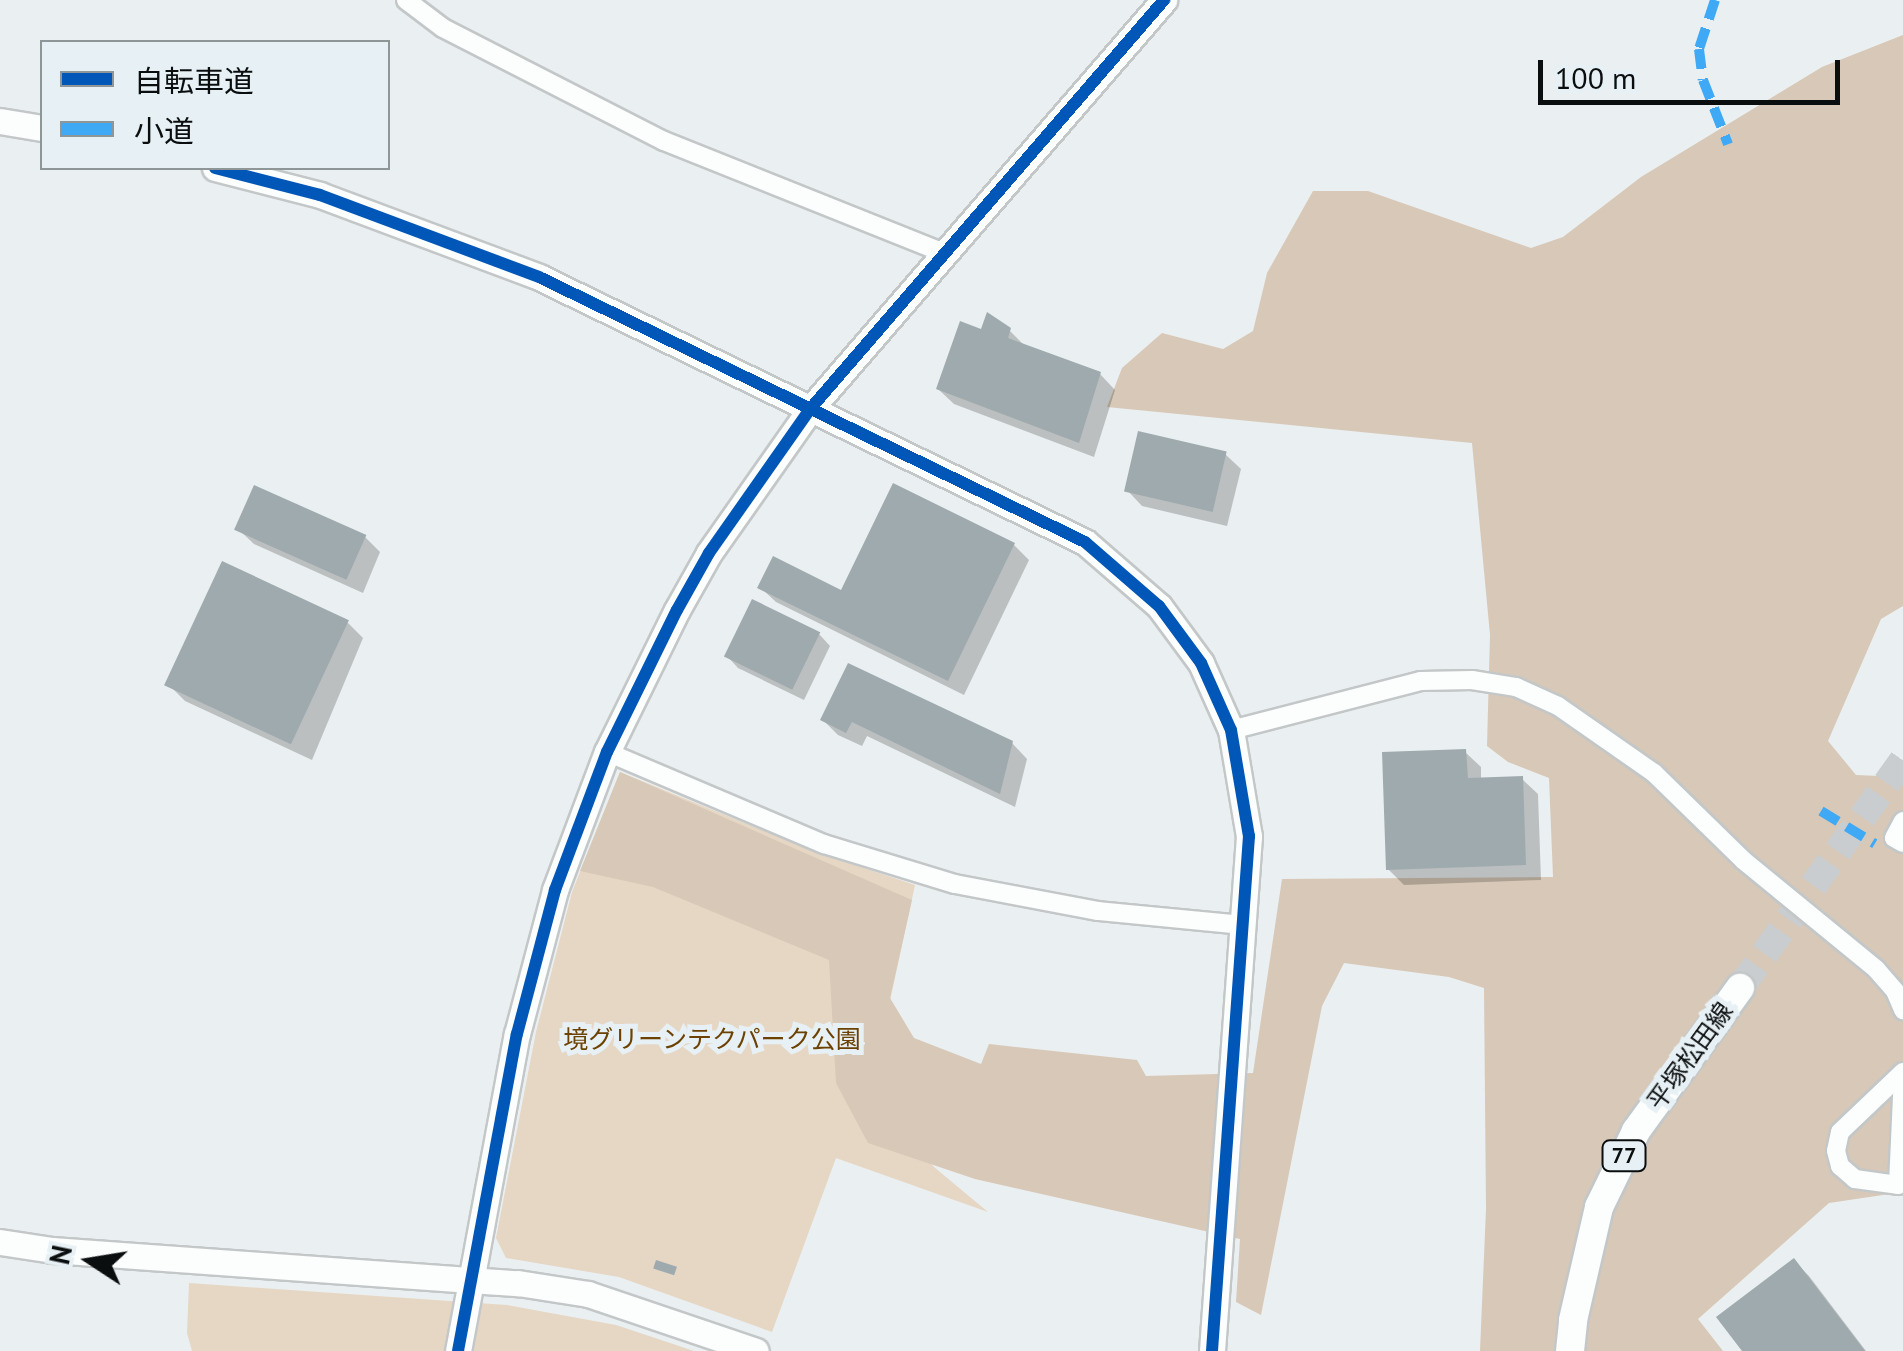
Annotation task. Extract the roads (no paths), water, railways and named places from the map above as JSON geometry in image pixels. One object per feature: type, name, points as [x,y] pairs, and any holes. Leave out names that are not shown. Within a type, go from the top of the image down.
[{"type":"main road","name":"平塚松田線","points":[[1570,1351],[1573,1320],[1599,1207],[1636,1131],[1740,988]]},
{"type":"street","points":[[406,0],[442,28],[664,141],[942,252]]},
{"type":"street","points":[[458,1351],[517,1034],[555,890],[606,752],[709,553],[811,408],[942,252],[1164,0]]},
{"type":"street","points":[[0,121],[40,128]]},
{"type":"street","points":[[223,170],[320,195],[539,277],[1084,542],[1159,606],[1201,663],[1231,730],[1249,836],[1212,1351]]},
{"type":"street","points":[[1231,730],[1422,681],[1472,680],[1516,687],[1558,706],[1654,774],[1743,860],[1876,970],[1896,991],[1903,1010]]},
{"type":"street","points":[[606,752],[824,844],[955,884],[1098,911],[1244,925]]},
{"type":"street","points":[[1903,821],[1894,838],[1903,843]]},
{"type":"street","points":[[1903,1073],[1898,1185],[1855,1179],[1840,1166],[1836,1151],[1840,1132],[1903,1073]]},
{"type":"street","points":[[0,1242],[52,1250],[518,1283],[588,1294],[756,1351]]},
{"type":"tunnel","points":[[1740,988],[1903,760]]},
{"type":"park label","name":"境グリーンテクパーク公園","points":[[712,1039]]}]
